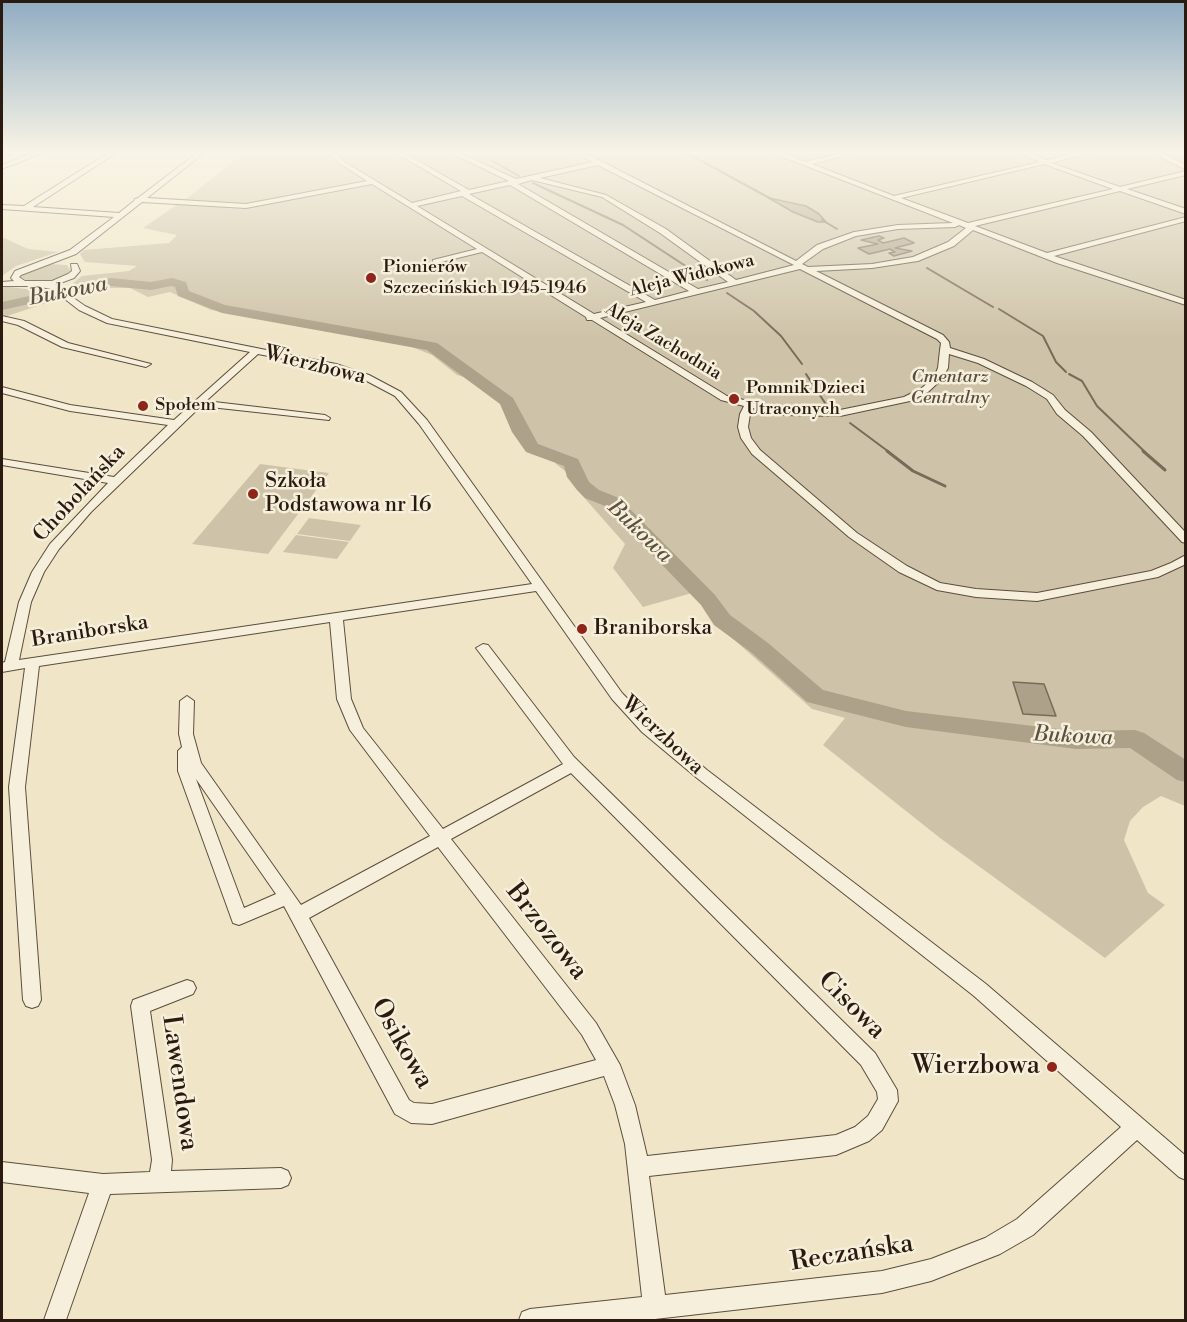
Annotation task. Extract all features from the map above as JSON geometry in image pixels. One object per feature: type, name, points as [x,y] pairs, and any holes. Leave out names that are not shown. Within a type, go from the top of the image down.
[{"type":"street","points":[[113,215],[118,215]]},
{"type":"street","points":[[63,292],[61,283],[76,272],[69,258],[73,252],[118,215]]},
{"type":"street","name":"Aleja Zachodnia","points":[[426,215],[709,391],[749,406],[821,414],[862,411],[889,405],[920,393],[934,382],[943,368],[945,345]]},
{"type":"street","points":[[502,215],[652,302]]},
{"type":"street","points":[[568,215],[697,292]]},
{"type":"street","points":[[636,215],[663,231],[734,282]]},
{"type":"street","points":[[699,215],[801,266],[945,345],[981,360],[1050,397],[1061,412],[1087,434],[1185,540]]},
{"type":"street","points":[[937,215],[1046,256],[1185,303]]},
{"type":"street","name":"Aleja Widokowa","points":[[801,266],[825,245],[854,234],[898,227],[967,226],[1014,215]]},
{"type":"street","points":[[1046,256],[1185,219]]},
{"type":"street","name":"Aleja Widokowa","points":[[590,318],[801,266],[858,267],[915,259],[943,249],[961,238],[967,226]]},
{"type":"street","points":[[436,262],[483,250]]},
{"type":"street","points":[[2,283],[38,264],[73,252]]},
{"type":"street","points":[[38,264],[60,262],[74,267]]},
{"type":"street","points":[[17,274],[15,279],[22,283]]},
{"type":"street","points":[[2,283],[38,285],[67,278]]},
{"type":"street","name":"Wierzbowa","points":[[38,285],[52,286],[82,308],[110,321],[344,369],[376,381],[398,394],[423,422],[617,696],[657,738],[980,990],[1185,1170]]},
{"type":"street","points":[[2,319],[21,323],[65,345],[146,364]]},
{"type":"street","name":"Chobolańska","points":[[6,666],[25,602],[43,563],[63,535],[176,423],[256,351]]},
{"type":"street","points":[[2,390],[70,408],[176,423]]},
{"type":"street","points":[[197,403],[325,418]]},
{"type":"street","points":[[749,406],[743,427],[746,438],[756,452],[854,535],[903,569],[937,586],[976,593],[1037,597],[1154,574],[1175,566],[1185,558]]},
{"type":"street","points":[[2,462],[116,481]]},
{"type":"street","name":"Braniborska","points":[[6,666],[540,587]]},
{"type":"street","name":"Brzozowa","points":[[336,616],[342,690],[352,721],[363,740],[589,1029],[610,1065],[631,1124],[639,1167],[655,1308]]},
{"type":"street","name":"Cisowa","points":[[483,648],[573,765],[868,1059],[883,1079],[887,1090],[888,1101],[875,1123],[842,1144],[825,1148],[639,1167]]},
{"type":"street","points":[[32,1000],[17,787],[33,662]]},
{"type":"street","name":"Osikowa","points":[[187,701],[186,771],[239,918],[287,897]]},
{"type":"street","name":"Osikowa","points":[[186,734],[194,764],[299,915],[397,1100],[411,1113],[432,1114],[610,1065]]},
{"type":"street","points":[[299,915],[573,765]]},
{"type":"street","points":[[200,812],[221,804]]},
{"type":"street","name":"Lawendowa","points":[[159,1182],[162,1160],[140,1006],[187,988]]},
{"type":"street","name":"Reczańska","points":[[530,1320],[882,1282],[953,1263],[992,1246],[1025,1227],[1136,1127]]},
{"type":"street","name":"Lawendowa","points":[[2,1172],[103,1184],[280,1178]]},
{"type":"street","points":[[55,1320],[103,1184]]},
{"type":"green space","name":"Cmentarz Centralny","points":[[162,215],[1185,215],[1185,806],[1161,796],[1143,807],[1130,821],[1124,840],[1148,893],[1165,905],[1105,958],[940,838],[823,745],[845,718],[812,709],[713,621],[704,604],[692,593],[643,607],[613,568],[625,544],[580,493],[569,474],[556,464],[552,455],[534,447],[521,432],[507,401],[484,383],[457,375],[432,355],[402,343],[211,310],[170,292],[148,297],[130,288],[99,288],[78,294],[72,288],[73,283],[82,276],[129,271],[137,266],[85,262],[80,254],[84,250],[169,243],[177,235],[143,228]]},
{"type":"green space","points":[[2,237],[28,249],[58,252],[16,266],[2,276]]},
{"type":"green space","points":[[47,264],[67,265],[71,271],[58,279],[46,282],[28,281],[21,277],[22,273]]},
{"type":"green space","points":[[2,286],[49,292],[56,300],[7,316],[2,315]]},
{"type":"green space","points":[[260,464],[329,473],[268,554],[192,544]]},
{"type":"green space","points":[[309,518],[361,525],[350,541],[297,534]]},
{"type":"green space","points":[[296,535],[349,542],[337,559],[283,552]]},
{"type":"shaded area","points":[[800,215],[820,215],[826,222],[818,222]]},
{"type":"shaded area","points":[[879,236],[884,238],[878,240],[883,243],[904,238],[914,243],[895,248],[912,251],[894,256],[889,253],[895,252],[890,249],[869,254],[858,248],[878,244],[861,240]]},
{"type":"shaded area","points":[[1013,682],[1044,684],[1056,716],[1023,714]]},
{"type":"waterway","points":[[601,215],[623,225],[707,280]]},
{"type":"waterway","points":[[822,220],[837,229]]},
{"type":"waterway","points":[[927,268],[993,307]]},
{"type":"waterway","name":"Bukowa","points":[[2,306],[111,282],[151,286],[172,282],[181,285],[183,293],[222,309],[335,327],[432,346],[507,401],[521,432],[532,448],[572,463],[576,477],[583,486],[592,494],[612,502],[708,600],[722,620],[760,648],[815,696],[906,719],[1076,740],[1135,739],[1186,773]]},
{"type":"waterway","points":[[727,293],[754,311],[781,336],[802,364]]},
{"type":"waterway","points":[[999,309],[1043,336],[1056,362],[1066,372]]},
{"type":"waterway","points":[[806,374],[827,406]]},
{"type":"waterway","points":[[1069,374],[1082,381],[1097,406],[1145,452]]},
{"type":"waterway","points":[[850,423],[889,452]]},
{"type":"waterway","points":[[887,451],[913,471],[945,486]]},
{"type":"waterway","points":[[1143,451],[1165,470]]},
{"type":"place","name":"Pionierów Szczecińskich 1945-1946","points":[[371,278]]},
{"type":"place","name":"Pomnik Dzieci Utraconych","points":[[734,399]]},
{"type":"place","name":"Społem","points":[[143,406]]},
{"type":"place","name":"Szkoła Podstawowa nr 16","points":[[253,494]]},
{"type":"place","name":"Braniborska","points":[[582,629]]},
{"type":"place","name":"Wierzbowa","points":[[1052,1067]]}]
